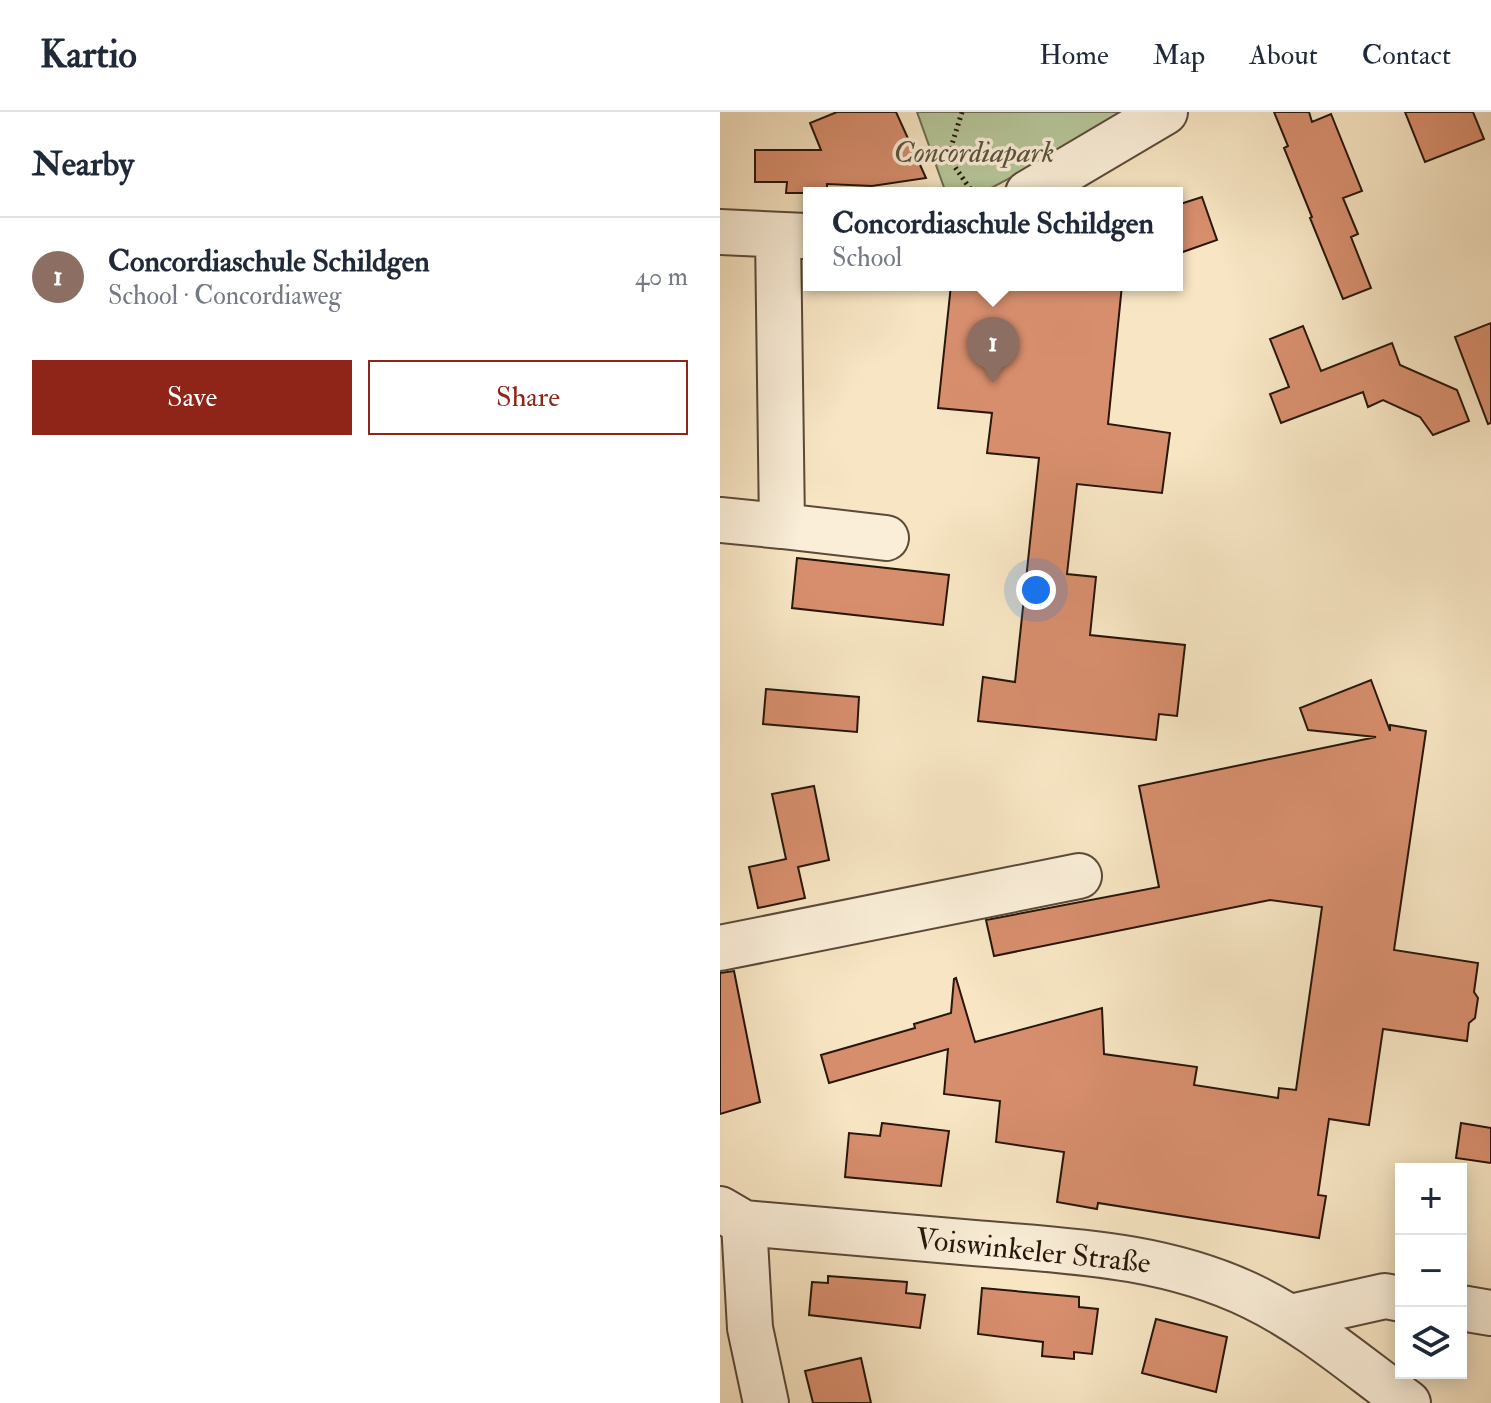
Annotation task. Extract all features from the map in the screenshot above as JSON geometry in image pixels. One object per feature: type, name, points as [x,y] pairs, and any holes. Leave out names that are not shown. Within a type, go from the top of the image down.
[{"type":"street","points":[[1038,187],[1165,112]]},
{"type":"street","points":[[720,232],[794,235],[782,526]]},
{"type":"street","points":[[720,520],[886,538]]},
{"type":"street","points":[[720,948],[1079,876]]},
{"type":"street","points":[[732,1216],[766,1403]]},
{"type":"street","name":"Voiswinkeler Straße","points":[[732,1216],[1135,1258],[1172,1267],[1250,1296],[1291,1317],[1408,1403]]},
{"type":"street","points":[[1291,1317],[1385,1296],[1395,1298]]},
{"type":"street","points":[[1467,1309],[1491,1313]]},
{"type":"path","points":[[962,112],[948,157],[969,187]]},
{"type":"green space","name":"Concordiapark","points":[[917,112],[1133,112],[993,187],[944,187]]},
{"type":"building","points":[[837,112],[896,112],[926,178],[872,186],[827,184],[827,187],[803,187],[803,193],[786,193],[787,182],[755,182],[755,150],[821,150],[810,123]]},
{"type":"building","points":[[1274,112],[1309,112],[1312,122],[1331,114],[1362,191],[1343,198],[1358,234],[1351,237],[1371,288],[1343,299],[1284,148],[1288,146]]},
{"type":"building","points":[[1405,112],[1473,112],[1484,139],[1425,162]]},
{"type":"building","points":[[1202,197],[1217,240],[1183,252],[1183,203]]},
{"type":"building","points":[[950,291],[1121,291],[1108,424],[1170,433],[1162,493],[1077,484],[1067,574],[1096,577],[1090,635],[1185,645],[1177,716],[1159,714],[1156,740],[978,721],[983,677],[1015,682],[1039,458],[987,453],[992,413],[938,408]]},
{"type":"building","points":[[1491,323],[1491,423],[1488,424],[1455,337]]},
{"type":"building","points":[[1303,326],[1321,371],[1392,343],[1400,365],[1457,390],[1469,421],[1433,435],[1420,417],[1383,400],[1368,407],[1363,392],[1281,423],[1270,394],[1289,387],[1270,339]]},
{"type":"building","points":[[797,558],[949,575],[943,625],[792,608]]},
{"type":"building","points":[[1371,680],[1390,731],[1390,725],[1426,731],[1394,950],[1478,963],[1474,992],[1478,998],[1475,1018],[1469,1023],[1467,1041],[1383,1029],[1369,1125],[1329,1119],[1318,1195],[1326,1196],[1319,1238],[1098,1203],[1097,1209],[1057,1202],[1064,1152],[996,1142],[1000,1101],[944,1094],[948,1049],[829,1083],[821,1055],[915,1028],[914,1024],[951,1013],[956,978],[975,1042],[1102,1008],[1104,1054],[1197,1067],[1194,1085],[1278,1098],[1279,1088],[1296,1090],[1322,907],[1270,900],[994,956],[986,920],[1159,887],[1139,786],[1376,737],[1308,730],[1300,708]]},
{"type":"building","points":[[766,689],[859,697],[857,732],[763,724]]},
{"type":"building","points":[[814,786],[829,860],[798,867],[805,898],[758,908],[749,867],[786,859],[772,794]]},
{"type":"building","points":[[734,971],[760,1102],[720,1114],[720,973]]},
{"type":"building","points":[[882,1123],[949,1131],[941,1186],[845,1177],[849,1133],[880,1136]]},
{"type":"building","points":[[1461,1123],[1491,1128],[1491,1163],[1456,1158]]},
{"type":"building","points":[[828,1276],[907,1282],[906,1293],[925,1295],[920,1328],[809,1315],[812,1282],[828,1283]]},
{"type":"building","points":[[982,1288],[1079,1297],[1079,1307],[1098,1309],[1092,1354],[1074,1352],[1074,1359],[1042,1356],[1043,1342],[978,1334]]},
{"type":"building","points":[[1156,1319],[1227,1337],[1216,1392],[1142,1373]]},
{"type":"building","points":[[861,1358],[871,1403],[813,1403],[805,1371]]},
{"type":"place","name":"Concordiaschule Schildgen","points":[[993,383]]}]
